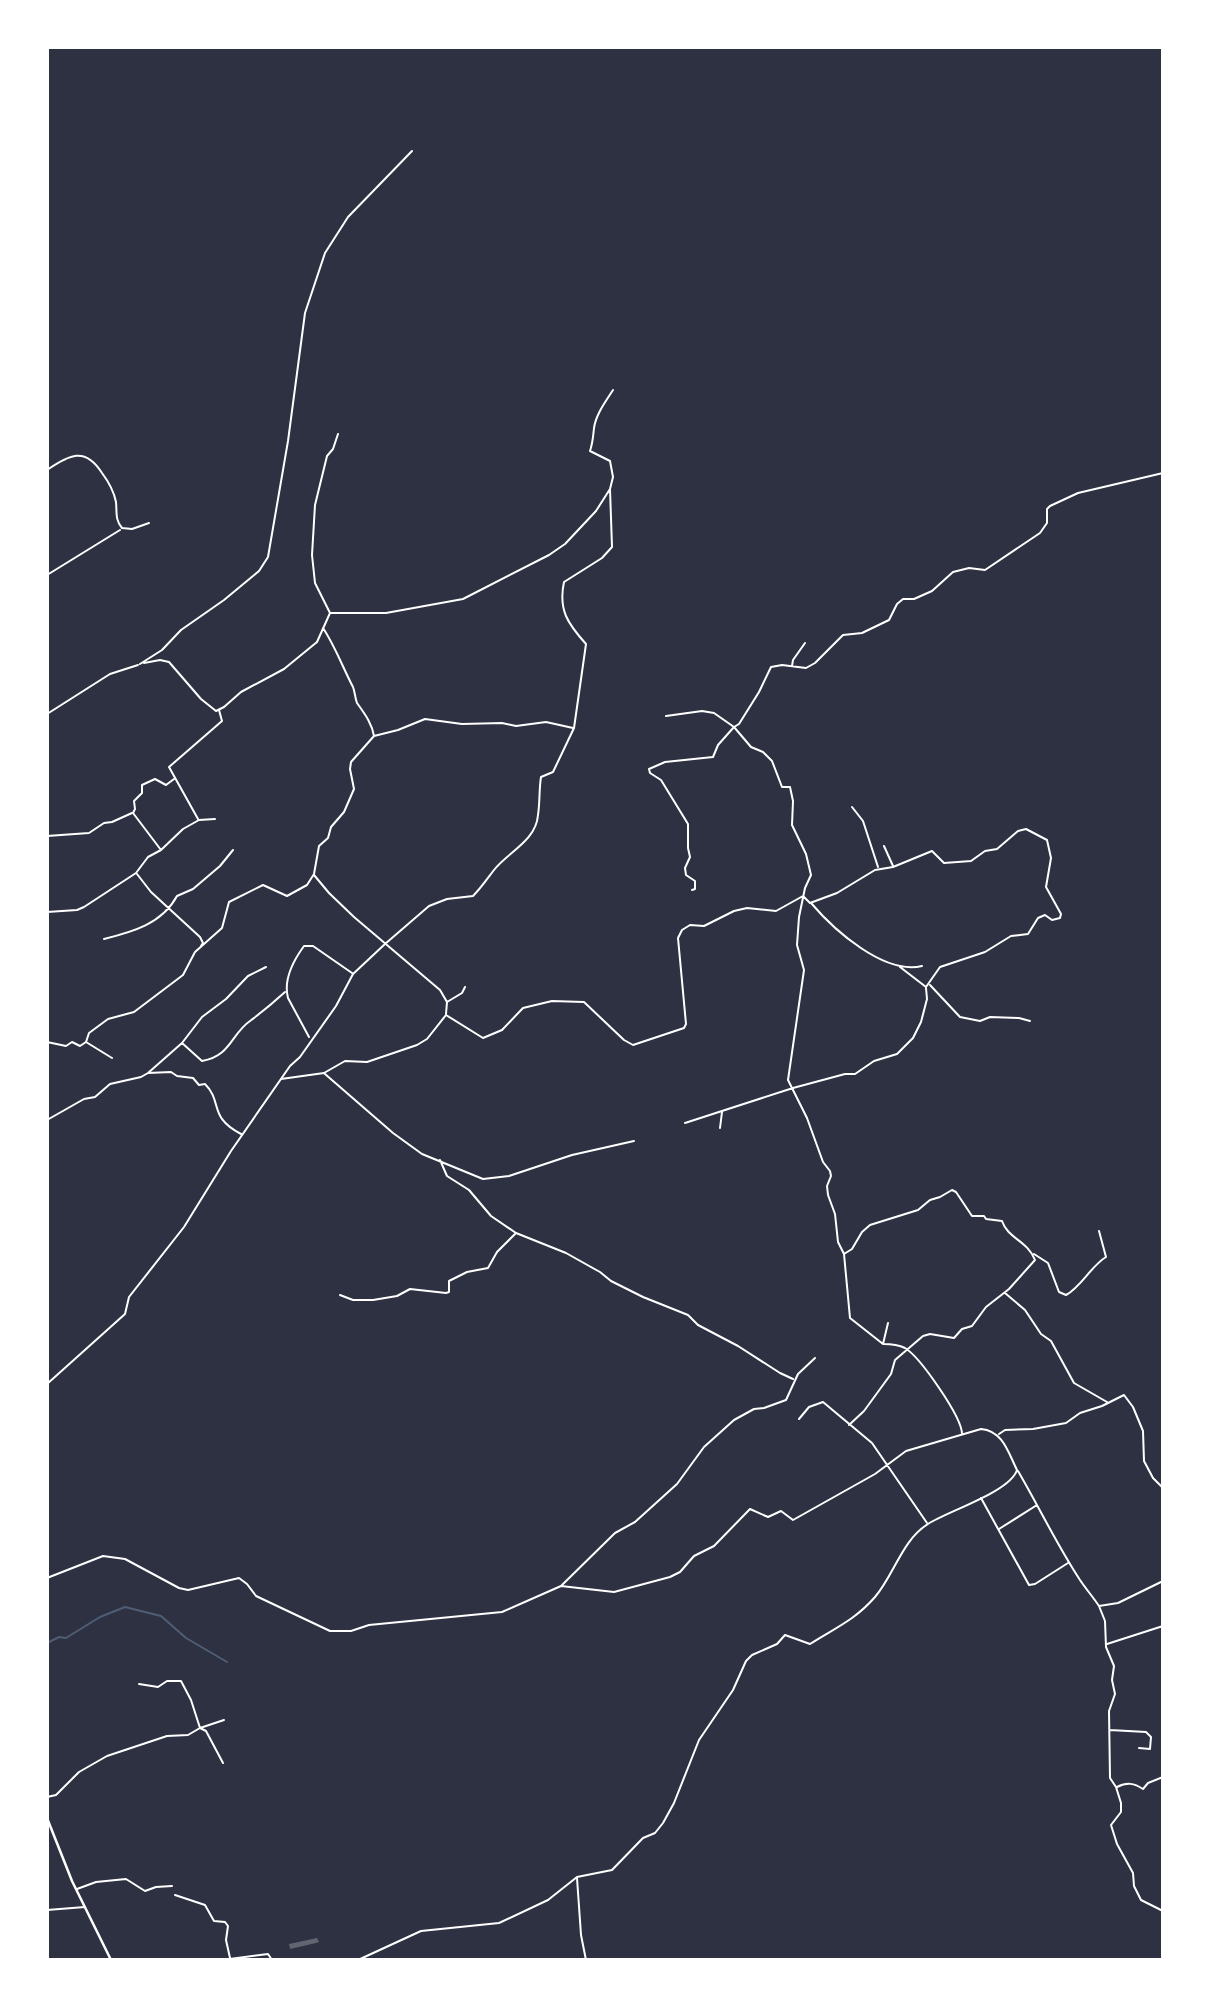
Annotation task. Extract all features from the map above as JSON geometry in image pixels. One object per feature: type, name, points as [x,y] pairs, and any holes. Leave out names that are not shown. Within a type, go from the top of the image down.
[{"type":"street","points":[[140,664],[162,650],[181,629],[224,600],[259,571],[268,557],[288,441],[305,313],[325,253],[348,216],[412,151]]},
{"type":"street","points":[[47,1384],[125,1314],[130,1297],[184,1227],[242,1135],[336,1006],[353,974],[429,906],[447,899],[473,896],[494,870],[531,834],[538,815],[541,777],[554,772],[574,728],[587,646],[570,627],[562,603],[564,582],[602,558],[612,547],[610,489],[613,477],[610,461],[590,451],[594,441],[594,427],[613,390]]},
{"type":"street","points":[[330,613],[315,583],[312,537],[315,505],[327,456],[336,443],[338,434]]},
{"type":"street","points":[[47,470],[58,461],[74,456],[89,457],[112,490],[118,524],[122,528],[132,529],[149,523]]},
{"type":"street","points":[[692,890],[695,890],[695,881],[686,875],[685,868],[690,857],[688,824],[661,779],[650,773],[649,769],[666,761],[713,757],[718,745],[740,724],[771,667],[782,664],[806,668],[815,663],[843,635],[862,633],[889,620],[897,604],[903,599],[914,600],[932,591],[953,572],[969,568],[985,570],[1040,533],[1047,523],[1047,509],[1050,506],[1078,493],[1163,473]]},
{"type":"street","points":[[330,613],[386,613],[463,599],[557,549],[596,511],[610,489]]},
{"type":"street","points":[[47,575],[94,544],[117,534],[122,528]]},
{"type":"street","points":[[47,715],[110,674],[160,660],[170,662],[201,699],[216,711],[241,692],[284,669],[317,642],[330,613]]},
{"type":"street","points":[[323,628],[352,685],[357,702],[372,726],[374,736]]},
{"type":"street","points":[[792,667],[793,660],[806,643]]},
{"type":"street","points":[[199,820],[169,766],[215,729],[222,720],[219,709]]},
{"type":"street","points":[[666,716],[702,711],[714,713],[743,734],[751,747],[763,752],[772,761],[782,787],[790,787],[794,820],[792,825],[806,854],[811,876],[803,896],[797,945],[804,970],[788,1080],[823,1162],[830,1171],[828,1195],[835,1214],[838,1242],[844,1254],[850,1318],[883,1344],[907,1350],[941,1390],[962,1425],[961,1435]]},
{"type":"street","points":[[47,1042],[66,1046],[72,1042],[80,1046],[86,1042],[89,1032],[108,1019],[142,1007],[183,975],[200,947],[222,928],[229,902],[264,885],[287,896],[306,885],[314,874],[318,846],[328,838],[331,827],[344,812],[354,789],[351,762],[374,736],[425,719],[462,724],[502,723],[516,726],[546,722],[574,728]]},
{"type":"street","points":[[47,836],[89,833],[104,823],[133,813],[135,799],[142,793],[142,785],[155,779],[166,785],[175,779]]},
{"type":"street","points":[[852,807],[863,821],[878,868]]},
{"type":"street","points":[[133,813],[161,850]]},
{"type":"street","points":[[47,912],[84,907],[136,873],[148,857],[161,850],[183,829],[199,820],[215,819]]},
{"type":"street","points":[[685,1123],[793,1088],[845,1074],[855,1074],[874,1061],[897,1054],[913,1038],[921,1022],[927,999],[924,991],[940,967],[985,953],[1011,936],[1028,934],[1038,918],[1045,915],[1052,920],[1060,918],[1061,914],[1046,887],[1051,858],[1048,839],[1026,829],[1017,831],[998,849],[985,851],[971,861],[944,863],[932,851],[894,867],[884,870],[878,868],[837,893],[810,903]]},
{"type":"street","points":[[884,846],[894,867]]},
{"type":"street","points":[[104,939],[131,933],[151,922],[177,896],[193,889],[220,866],[233,850]]},
{"type":"street","points":[[136,873],[151,892],[200,937],[203,943],[200,947]]},
{"type":"street","points":[[281,1079],[324,1073],[345,1061],[367,1062],[417,1045],[427,1038],[446,1015],[447,1002],[440,990],[329,893],[314,874]]},
{"type":"street","points":[[803,896],[835,931],[867,953],[901,967],[910,969],[922,966]]},
{"type":"street","points":[[446,1015],[483,1038],[502,1030],[523,1008],[552,1001],[584,1002],[624,1041],[633,1045],[663,1036],[684,1028],[686,1024],[678,938],[682,930],[690,925],[704,926],[734,911],[747,908],[776,911],[803,896]]},
{"type":"street","points":[[310,1039],[290,1005],[286,991],[291,964],[304,946],[313,946],[353,974]]},
{"type":"street","points":[[47,1120],[95,1097],[110,1084],[142,1077],[148,1073],[182,1042],[202,1017],[226,999],[248,976],[266,967]]},
{"type":"street","points":[[901,967],[926,987]]},
{"type":"street","points":[[929,984],[960,1017],[980,1021],[990,1017],[1030,1021]]},
{"type":"street","points":[[447,1002],[462,993],[464,987]]},
{"type":"street","points":[[182,1042],[202,1061],[210,1059],[227,1049],[244,1026],[258,1018],[286,991]]},
{"type":"street","points":[[86,1042],[113,1058]]},
{"type":"street","points":[[148,1073],[171,1072],[193,1079],[199,1085],[205,1084],[211,1090],[217,1113],[226,1125],[242,1135]]},
{"type":"street","points":[[324,1073],[393,1133],[422,1154],[483,1180],[509,1176],[572,1156],[634,1141]]},
{"type":"street","points":[[720,1128],[722,1111]]},
{"type":"street","points":[[440,1160],[447,1176],[469,1190],[491,1216],[516,1233],[566,1253],[611,1281],[688,1315],[698,1325],[794,1380]]},
{"type":"street","points":[[844,1254],[852,1249],[860,1240],[862,1232],[870,1225],[918,1210],[930,1200],[952,1190],[972,1216],[1002,1221],[1014,1238],[1027,1244],[1035,1260],[982,1310],[972,1326],[962,1329],[954,1338],[930,1334],[923,1336],[895,1360],[891,1374],[864,1411],[849,1425]]},
{"type":"street","points":[[1033,1254],[1048,1263],[1059,1292],[1066,1295],[1073,1292],[1098,1260],[1106,1256],[1099,1231]]},
{"type":"street","points":[[340,1295],[353,1300],[373,1300],[397,1296],[410,1289],[449,1292],[449,1281],[467,1272],[488,1269],[496,1252],[516,1233]]},
{"type":"street","points":[[1004,1292],[1025,1310],[1041,1334],[1051,1341],[1074,1383],[1107,1402]]},
{"type":"street","points":[[883,1344],[888,1323]]},
{"type":"street","points":[[47,1578],[103,1556],[125,1559],[179,1588],[188,1590],[239,1578],[256,1596],[330,1630],[351,1630],[369,1625],[502,1612],[561,1586],[615,1533],[635,1522],[677,1484],[704,1447],[734,1420],[754,1409],[786,1400],[794,1380],[815,1358]]},
{"type":"street","points":[[999,1435],[1005,1430],[1033,1429],[1066,1423],[1080,1413],[1124,1395],[1128,1398],[1143,1431],[1144,1461],[1153,1478],[1163,1488]]},
{"type":"street","points":[[799,1419],[809,1407],[823,1402],[872,1443],[928,1524]]},
{"type":"street","points":[[561,1586],[614,1592],[670,1577],[680,1572],[694,1556],[714,1546],[750,1509],[768,1517],[781,1511],[793,1520],[874,1474],[906,1451],[981,1429],[990,1430],[999,1435],[1069,1562],[1099,1606],[1105,1621],[1105,1644],[1114,1666],[1112,1680],[1115,1694],[1109,1711],[1110,1778],[1116,1787],[1121,1812],[1111,1825],[1117,1844],[1133,1873],[1134,1886],[1141,1899],[1163,1911]]},
{"type":"street","points":[[358,1960],[421,1931],[499,1923],[548,1900],[577,1877],[612,1870],[643,1838],[655,1833],[663,1823],[674,1803],[699,1740],[752,1655],[777,1644],[785,1635],[810,1644],[854,1619],[888,1579],[911,1538],[928,1524],[1005,1486],[1017,1470]]},
{"type":"street","points":[[980,1497],[1029,1585],[1035,1584],[1069,1562]]},
{"type":"street","points":[[998,1530],[1037,1504]]},
{"type":"street","points":[[1099,1606],[1118,1602],[1163,1581]]},
{"type":"street","points":[[1105,1644],[1163,1626]]},
{"type":"street","points":[[139,1684],[158,1687],[167,1681],[181,1681],[191,1700],[200,1728],[206,1731],[223,1763]]},
{"type":"street","points":[[47,1797],[56,1794],[79,1772],[107,1756],[167,1736],[188,1735],[224,1720]]},
{"type":"street","points":[[1109,1730],[1146,1732],[1151,1737],[1150,1749],[1139,1748]]},
{"type":"street","points":[[1116,1787],[1128,1783],[1137,1784],[1143,1789],[1148,1783],[1163,1777]]},
{"type":"street","points":[[47,1818],[76,1889],[111,1960]]},
{"type":"street","points":[[577,1877],[586,1960]]},
{"type":"street","points":[[76,1889],[96,1882],[126,1879],[145,1891],[172,1886]]},
{"type":"street","points":[[175,1895],[205,1905],[214,1921],[225,1922],[228,1926],[226,1940],[230,1958]]},
{"type":"street","points":[[47,1910],[85,1908]]},
{"type":"street","points":[[222,1960],[268,1954],[272,1960]]},
{"type":"building","points":[[317,1938],[319,1942],[290,1949],[289,1944]]},
{"type":"waterway","points":[[47,1643],[59,1637],[66,1638],[100,1617],[125,1607],[161,1616],[186,1638],[227,1662]]}]
